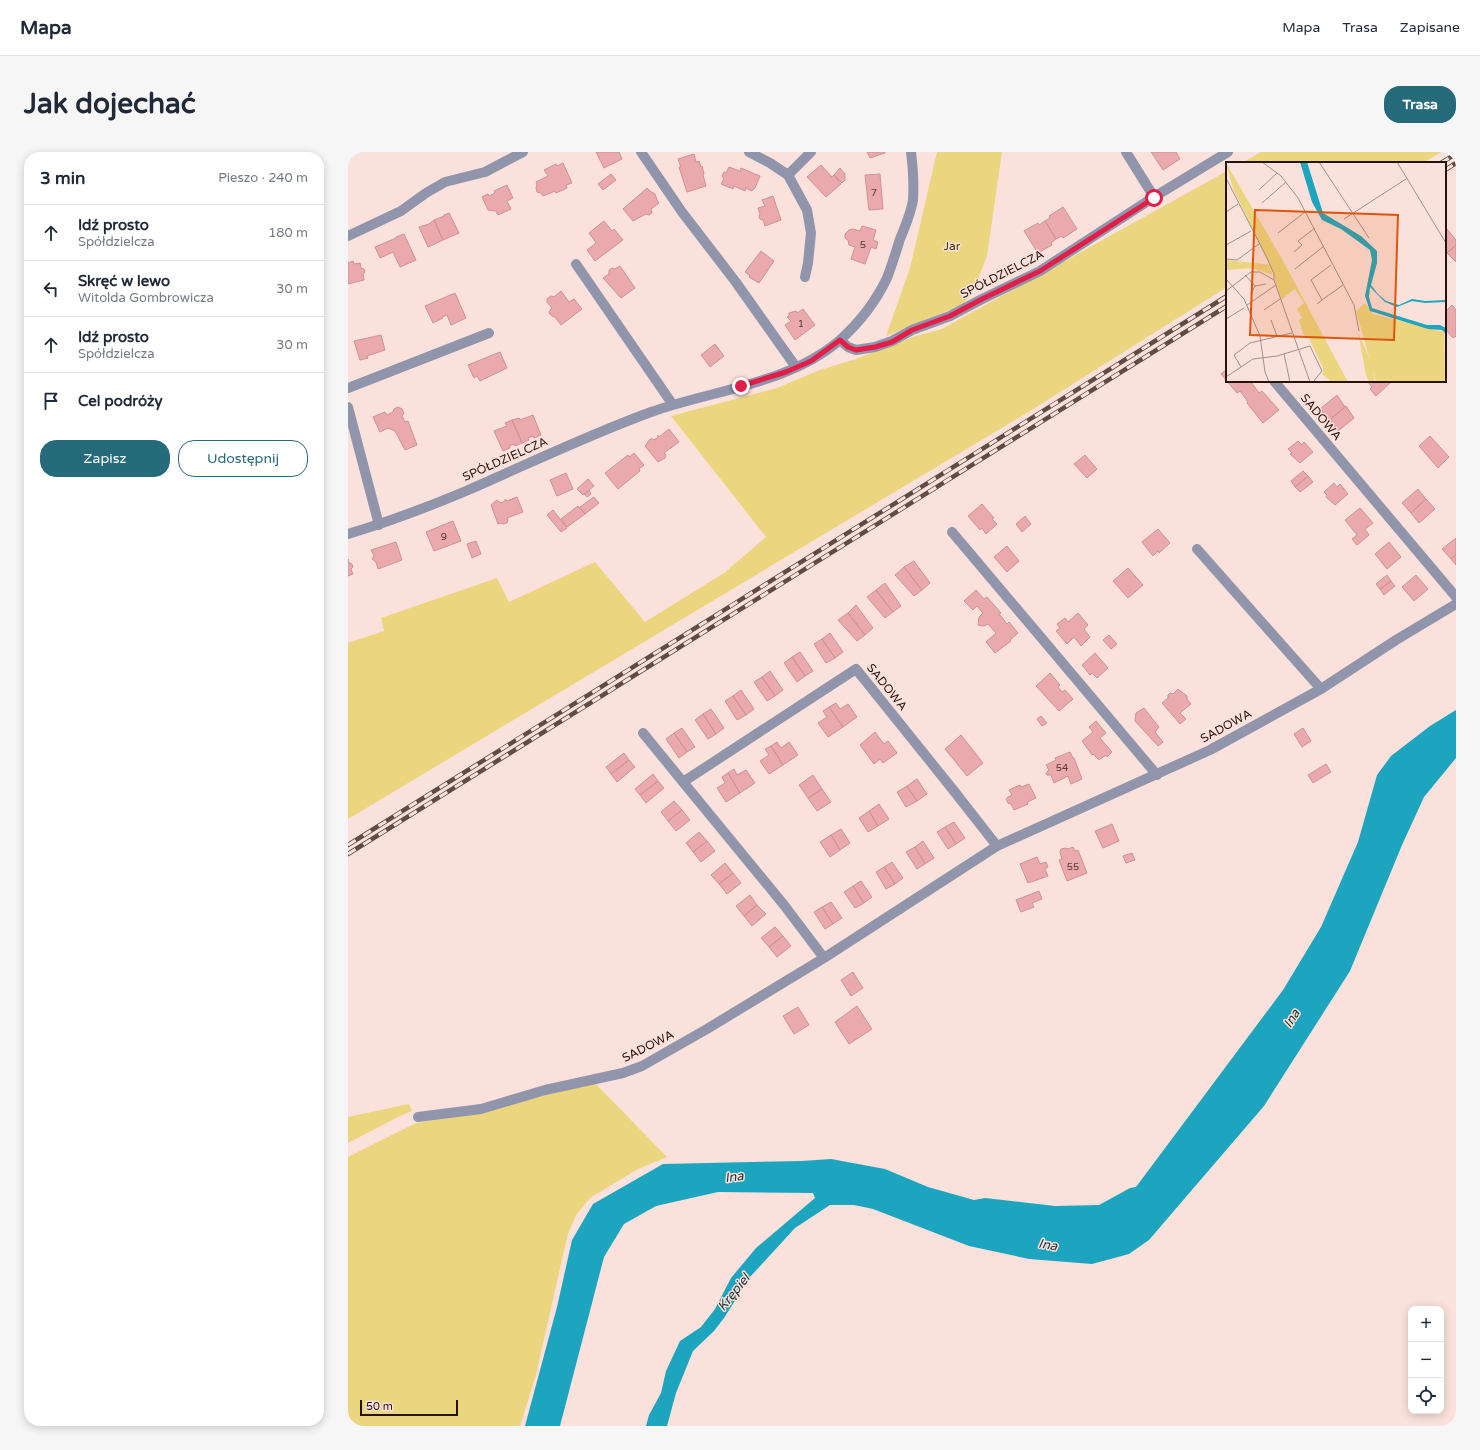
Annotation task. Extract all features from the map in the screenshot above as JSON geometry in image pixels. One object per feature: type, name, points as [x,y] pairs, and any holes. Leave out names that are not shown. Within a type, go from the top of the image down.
[{"type":"street","points":[[348,236],[401,211],[426,193],[445,182],[485,172],[523,152]]},
{"type":"street","points":[[641,152],[682,212],[735,281],[796,367]]},
{"type":"street","points":[[749,152],[788,175],[807,210],[811,233],[805,277]]},
{"type":"street","points":[[788,175],[811,152]]},
{"type":"street","name":"SPÓŁDZIELCZA","points":[[348,534],[379,525],[465,491],[558,449],[650,413],[786,372],[811,361],[840,340],[858,322],[876,298],[887,277],[909,215],[912,201],[914,174],[911,152]]},
{"type":"street","points":[[1126,152],[1154,198]]},
{"type":"street","name":"SPÓŁDZIELCZA","points":[[840,340],[848,347],[856,350],[875,347],[892,342],[912,330],[950,316],[1040,271],[1228,152]]},
{"type":"street","points":[[576,264],[673,405]]},
{"type":"street","points":[[348,388],[489,333]]},
{"type":"street","name":"SADOWA","points":[[1275,382],[1456,597]]},
{"type":"street","points":[[348,407],[379,525]]},
{"type":"street","points":[[952,532],[1157,775]]},
{"type":"street","points":[[1197,550],[1321,689]]},
{"type":"street","name":"SADOWA","points":[[418,1117],[481,1109],[545,1090],[623,1073],[642,1066],[707,1029],[824,958],[996,846],[1210,750],[1321,689],[1396,640],[1456,604]]},
{"type":"street","name":"SADOWA","points":[[683,782],[856,669],[996,846]]},
{"type":"street","points":[[643,733],[784,905],[824,958]]},
{"type":"green space","name":"Jar","points":[[937,152],[1002,152],[987,256],[973,292],[962,305],[886,336],[910,268]]},
{"type":"green space","points":[[1261,152],[1441,152],[1425,162],[1244,162]]},
{"type":"green space","points":[[1226,172],[1226,288],[1030,411],[348,819],[348,643],[384,631],[381,618],[497,578],[509,602],[595,562],[645,622],[724,573],[766,537],[671,416],[777,388],[820,370],[853,360],[916,336],[942,329]]},
{"type":"green space","points":[[592,1080],[667,1157],[638,1169],[590,1198],[576,1215],[568,1234],[536,1375],[520,1426],[348,1426],[348,1157],[416,1123],[480,1113]]},
{"type":"green space","points":[[409,1104],[412,1111],[348,1143],[348,1117]]},
{"type":"water","points":[[1456,710],[1456,758],[1424,797],[1402,845],[1350,971],[1264,1106],[1149,1240],[1129,1254],[1092,1264],[1029,1259],[969,1246],[873,1209],[854,1205],[830,1205],[795,1228],[750,1277],[714,1331],[693,1351],[676,1393],[667,1426],[646,1426],[649,1415],[661,1393],[666,1371],[680,1341],[701,1327],[715,1309],[731,1278],[756,1248],[815,1198],[813,1193],[718,1192],[656,1206],[624,1224],[604,1257],[560,1426],[525,1426],[557,1307],[572,1240],[593,1204],[663,1164],[831,1159],[885,1169],[928,1187],[974,1200],[985,1198],[1055,1206],[1099,1205],[1130,1188],[1136,1187],[1283,990],[1321,927],[1358,842],[1377,775],[1391,756],[1430,726]]},
{"type":"building","points":[[596,152],[619,152],[622,159],[604,168]]},
{"type":"building","points":[[867,152],[885,152],[885,153],[870,158]]},
{"type":"building","points":[[1151,152],[1176,152],[1180,159],[1163,170]]},
{"type":"building","points":[[694,154],[696,162],[699,161],[701,167],[702,166],[706,186],[687,192],[678,159]]},
{"type":"building","points":[[563,163],[572,183],[566,185],[567,188],[556,193],[555,191],[543,196],[541,193],[537,192],[536,182],[548,176],[544,170],[556,164],[557,166]]},
{"type":"building","points":[[821,165],[832,177],[834,175],[841,184],[826,197],[807,177]]},
{"type":"building","points":[[729,167],[740,171],[741,168],[760,176],[755,188],[752,191],[746,188],[745,191],[734,186],[733,189],[721,184],[724,179],[722,176],[724,172],[726,173]]},
{"type":"building","points":[[840,168],[845,174],[845,180],[842,183],[834,175]]},
{"type":"building","points":[[611,174],[616,180],[603,190],[598,184]]},
{"type":"building","points":[[880,174],[883,209],[869,210],[865,175]]},
{"type":"building","points":[[507,185],[513,198],[507,201],[511,209],[498,215],[496,211],[488,210],[482,197],[488,194],[489,196],[495,193],[494,191]]},
{"type":"building","points":[[647,188],[655,194],[659,203],[651,209],[652,213],[649,215],[646,214],[633,221],[623,209]]},
{"type":"building","points":[[773,196],[781,220],[765,226],[763,220],[759,217],[760,214],[758,208],[765,206],[762,200]]},
{"type":"building","points":[[1063,207],[1077,229],[1063,238],[1062,236],[1056,239],[1045,221],[1050,218],[1049,216]]},
{"type":"building","points":[[449,213],[459,233],[443,240],[434,220]]},
{"type":"building","points":[[434,220],[443,240],[428,247],[419,227],[429,224]]},
{"type":"building","points":[[604,221],[612,231],[614,229],[623,240],[595,261],[587,250],[596,243],[589,233]]},
{"type":"building","points":[[1045,221],[1056,239],[1051,243],[1052,245],[1038,253],[1024,231],[1038,223],[1039,225]]},
{"type":"building","points":[[862,226],[876,230],[873,240],[878,242],[876,249],[871,247],[865,264],[851,259],[855,247],[849,245],[848,240],[845,238],[845,234],[849,230],[853,229],[860,231]]},
{"type":"building","points":[[1447,229],[1456,240],[1456,245],[1447,253],[1446,252]]},
{"type":"building","points":[[404,234],[416,260],[400,267],[393,252],[380,258],[375,247]]},
{"type":"building","points":[[1456,245],[1456,262],[1447,253]]},
{"type":"building","points":[[761,251],[774,261],[759,283],[749,277],[750,276],[745,272]]},
{"type":"building","points":[[353,261],[354,264],[360,263],[361,268],[364,269],[364,280],[348,284],[348,263]]},
{"type":"building","points":[[620,266],[635,288],[621,298],[603,278],[609,274],[609,270]]},
{"type":"building","points":[[561,291],[569,302],[574,299],[582,309],[561,325],[555,317],[549,313],[552,308],[547,302],[547,299],[551,296],[554,297]]},
{"type":"building","points":[[455,293],[466,318],[451,325],[447,315],[433,323],[425,306]]},
{"type":"building","points":[[1452,305],[1456,310],[1456,336],[1453,338],[1446,330],[1446,311]]},
{"type":"building","points":[[803,309],[815,325],[795,340],[785,325],[791,321],[787,317],[789,316],[789,313],[796,311],[797,313]]},
{"type":"building","points":[[381,335],[385,350],[360,360],[354,341]]},
{"type":"building","points":[[715,344],[724,356],[710,367],[701,355]]},
{"type":"building","points":[[500,352],[507,368],[480,381],[477,376],[474,378],[468,365]]},
{"type":"building","points":[[1226,370],[1226,380],[1221,374]]},
{"type":"building","points":[[1228,382],[1251,382],[1259,393],[1262,391],[1279,410],[1263,423],[1247,403],[1248,402],[1240,391],[1237,393]]},
{"type":"building","points":[[1368,382],[1390,383],[1376,396],[1370,389],[1372,387]]},
{"type":"building","points":[[1337,395],[1345,407],[1329,420],[1320,409]]},
{"type":"building","points":[[1346,406],[1354,418],[1338,431],[1330,420]]},
{"type":"building","points":[[398,407],[402,409],[404,413],[402,416],[405,422],[408,421],[417,445],[405,450],[395,431],[388,428],[380,432],[373,417],[385,412],[387,415]]},
{"type":"building","points":[[533,415],[541,435],[534,438],[533,436],[528,438],[529,440],[522,443],[512,420],[519,418],[520,420]]},
{"type":"building","points":[[512,420],[522,443],[515,446],[514,444],[509,446],[510,448],[503,451],[494,431],[507,426],[505,423]]},
{"type":"building","points":[[669,429],[679,442],[664,453],[666,455],[665,458],[658,462],[645,446],[650,439],[654,440],[658,437],[658,435],[659,437]]},
{"type":"building","points":[[1430,436],[1449,457],[1438,468],[1419,446]]},
{"type":"building","points":[[1298,441],[1302,445],[1304,442],[1313,452],[1300,463],[1290,454],[1292,453],[1288,449]]},
{"type":"building","points":[[634,453],[644,465],[639,469],[640,471],[618,489],[605,473],[628,455],[629,457]]},
{"type":"building","points":[[1085,455],[1097,469],[1087,478],[1074,464]]},
{"type":"building","points":[[1303,471],[1308,476],[1295,487],[1291,481]]},
{"type":"building","points":[[566,473],[573,489],[557,496],[550,480]]},
{"type":"building","points":[[1308,476],[1313,482],[1300,492],[1295,487]]},
{"type":"building","points":[[588,479],[594,486],[583,495],[577,489]]},
{"type":"building","points":[[1334,483],[1337,487],[1340,484],[1348,494],[1335,505],[1326,497],[1327,495],[1324,492]]},
{"type":"building","points":[[1418,489],[1426,499],[1411,513],[1402,503]]},
{"type":"building","points":[[589,490],[591,494],[587,497],[584,494]]},
{"type":"building","points":[[517,497],[523,512],[507,518],[507,523],[498,524],[491,505],[497,500],[501,503],[505,501],[505,499],[507,501]]},
{"type":"building","points":[[594,497],[599,503],[585,514],[580,507]]},
{"type":"building","points":[[1426,499],[1435,509],[1419,523],[1411,513]]},
{"type":"building","points":[[982,504],[997,524],[986,534],[982,528],[980,530],[968,516]]},
{"type":"building","points":[[578,506],[585,514],[567,527],[561,519]]},
{"type":"building","points":[[1360,508],[1373,523],[1365,529],[1369,535],[1357,545],[1352,539],[1357,535],[1345,520]]},
{"type":"building","points":[[553,510],[567,528],[561,532],[547,515]]},
{"type":"building","points":[[1025,516],[1031,524],[1022,532],[1016,524]]},
{"type":"building","points":[[453,521],[461,541],[434,551],[426,532]]},
{"type":"building","points":[[1158,529],[1170,543],[1159,553],[1158,551],[1153,556],[1142,542]]},
{"type":"building","points":[[1456,538],[1456,555],[1451,559],[1442,549]]},
{"type":"building","points":[[476,541],[481,554],[472,558],[467,544]]},
{"type":"building","points":[[396,542],[402,560],[378,569],[376,562],[372,559],[374,556],[371,550]]},
{"type":"building","points":[[1389,542],[1401,557],[1387,569],[1375,554]]},
{"type":"building","points":[[1007,546],[1019,561],[1007,572],[994,557]]},
{"type":"building","points":[[1456,555],[1456,565],[1451,559]]},
{"type":"building","points":[[348,559],[349,563],[352,564],[353,567],[351,569],[353,574],[348,576]]},
{"type":"building","points":[[914,561],[930,583],[922,590],[904,567]]},
{"type":"building","points":[[904,567],[922,590],[914,596],[895,575]]},
{"type":"building","points":[[1128,568],[1143,585],[1128,598],[1113,581]]},
{"type":"building","points":[[1387,575],[1391,581],[1380,589],[1376,584]]},
{"type":"building","points":[[1416,575],[1428,589],[1414,601],[1402,587]]},
{"type":"building","points":[[1391,581],[1395,586],[1384,595],[1380,589]]},
{"type":"building","points":[[885,583],[901,606],[893,612],[876,590]]},
{"type":"building","points":[[876,590],[893,612],[885,618],[867,597]]},
{"type":"building","points":[[976,590],[984,599],[987,597],[1001,613],[998,615],[1000,615],[1007,624],[1009,622],[1018,633],[1010,640],[1011,641],[995,653],[986,642],[996,633],[988,624],[984,626],[978,625],[979,617],[983,613],[977,606],[973,610],[964,601]]},
{"type":"building","points":[[856,605],[873,628],[865,635],[848,613]]},
{"type":"building","points":[[848,613],[865,635],[857,641],[838,620]]},
{"type":"building","points":[[1078,613],[1088,625],[1084,629],[1090,637],[1081,646],[1074,637],[1067,644],[1056,631],[1060,628],[1057,624],[1065,618],[1068,622]]},
{"type":"building","points":[[830,633],[843,652],[835,658],[822,639]]},
{"type":"building","points":[[1109,635],[1117,644],[1111,649],[1103,640]]},
{"type":"building","points":[[822,639],[835,658],[826,663],[814,644]]},
{"type":"building","points":[[800,652],[813,671],[805,676],[792,657]]},
{"type":"building","points":[[1095,653],[1108,668],[1097,678],[1092,673],[1090,675],[1082,665]]},
{"type":"building","points":[[792,657],[805,676],[797,682],[784,663]]},
{"type":"building","points":[[770,671],[783,690],[775,696],[762,677]]},
{"type":"building","points":[[1050,673],[1060,685],[1058,687],[1062,692],[1065,690],[1073,699],[1059,711],[1036,686]]},
{"type":"building","points":[[762,677],[775,696],[767,701],[754,682]]},
{"type":"building","points":[[1178,689],[1187,696],[1187,699],[1191,704],[1180,713],[1186,719],[1180,724],[1162,703],[1168,698],[1170,693],[1173,694]]},
{"type":"building","points":[[741,690],[754,709],[746,715],[733,696]]},
{"type":"building","points":[[733,696],[746,715],[737,720],[725,701]]},
{"type":"building","points":[[836,703],[840,709],[848,704],[857,717],[843,727],[829,707]]},
{"type":"building","points":[[829,707],[843,727],[828,737],[818,723],[827,717],[823,711]]},
{"type":"building","points":[[1144,708],[1159,727],[1155,732],[1163,742],[1158,746],[1135,721],[1136,713]]},
{"type":"building","points":[[711,709],[724,728],[716,734],[703,714]]},
{"type":"building","points":[[703,714],[716,734],[708,739],[695,720]]},
{"type":"building","points":[[1041,716],[1047,723],[1042,726],[1037,719]]},
{"type":"building","points":[[1096,721],[1106,733],[1100,738],[1112,752],[1107,757],[1106,755],[1099,760],[1093,754],[1092,755],[1082,741],[1093,732],[1089,727]]},
{"type":"building","points":[[682,728],[695,747],[687,752],[674,733]]},
{"type":"building","points":[[1303,728],[1311,741],[1302,747],[1294,734]]},
{"type":"building","points":[[875,732],[884,744],[888,741],[897,753],[883,763],[880,759],[874,764],[860,745]]},
{"type":"building","points":[[674,733],[687,752],[679,758],[666,739]]},
{"type":"building","points":[[961,735],[983,763],[967,776],[945,749]]},
{"type":"building","points":[[777,742],[781,748],[789,742],[798,755],[783,765],[771,746]]},
{"type":"building","points":[[771,746],[783,765],[769,774],[760,761],[769,755],[765,749]]},
{"type":"building","points":[[1070,752],[1074,758],[1082,779],[1071,784],[1068,776],[1054,783],[1051,775],[1047,775],[1046,773],[1049,770],[1046,765],[1056,760],[1055,758]]},
{"type":"building","points":[[624,753],[629,760],[611,774],[606,767]]},
{"type":"building","points":[[629,760],[635,767],[617,782],[611,774]]},
{"type":"building","points":[[1326,764],[1331,772],[1313,783],[1308,775]]},
{"type":"building","points":[[734,769],[737,775],[746,770],[755,783],[740,793],[728,773]]},
{"type":"building","points":[[728,773],[740,793],[726,802],[717,788],[725,783],[722,777]]},
{"type":"building","points":[[653,774],[658,781],[640,795],[635,789]]},
{"type":"building","points":[[813,775],[822,789],[808,798],[799,785]]},
{"type":"building","points":[[917,779],[927,794],[917,801],[907,786]]},
{"type":"building","points":[[658,781],[664,788],[646,803],[640,795]]},
{"type":"building","points":[[1029,784],[1036,798],[1027,802],[1028,804],[1014,810],[1006,799],[1012,795],[1009,790],[1020,785],[1021,787]]},
{"type":"building","points":[[907,786],[917,801],[906,807],[897,792]]},
{"type":"building","points":[[822,789],[831,802],[817,811],[808,798]]},
{"type":"building","points":[[674,801],[682,810],[668,821],[661,812]]},
{"type":"building","points":[[879,804],[889,819],[878,826],[869,811]]},
{"type":"building","points":[[682,810],[690,820],[676,831],[668,821]]},
{"type":"building","points":[[869,811],[878,826],[868,832],[859,818]]},
{"type":"building","points":[[954,822],[965,838],[956,844],[945,827]]},
{"type":"building","points":[[1112,824],[1119,841],[1103,848],[1095,831]]},
{"type":"building","points":[[945,827],[956,844],[948,849],[937,832]]},
{"type":"building","points":[[841,829],[850,843],[840,850],[831,835]]},
{"type":"building","points":[[699,832],[707,841],[693,852],[686,843]]},
{"type":"building","points":[[831,835],[840,850],[830,857],[820,842]]},
{"type":"building","points":[[707,841],[715,851],[701,862],[693,852]]},
{"type":"building","points":[[923,841],[934,858],[925,864],[915,847]]},
{"type":"building","points":[[915,847],[925,864],[917,869],[906,852]]},
{"type":"building","points":[[1073,847],[1075,851],[1078,850],[1087,873],[1067,881],[1059,860],[1062,859],[1060,852],[1061,849]]},
{"type":"building","points":[[1132,853],[1135,860],[1126,863],[1123,856]]},
{"type":"building","points":[[1037,857],[1040,864],[1046,862],[1048,867],[1045,869],[1048,876],[1028,883],[1020,864]]},
{"type":"building","points":[[892,862],[903,878],[895,884],[884,867]]},
{"type":"building","points":[[725,863],[733,873],[719,884],[711,875]]},
{"type":"building","points":[[884,867],[895,884],[886,889],[876,872]]},
{"type":"building","points":[[733,873],[741,883],[727,894],[719,884]]},
{"type":"building","points":[[861,881],[872,897],[864,903],[853,886]]},
{"type":"building","points":[[853,886],[864,903],[855,908],[844,892]]},
{"type":"building","points":[[1039,891],[1042,899],[1032,903],[1034,907],[1021,912],[1016,900]]},
{"type":"building","points":[[750,895],[757,905],[744,916],[736,906]]},
{"type":"building","points":[[831,902],[842,918],[833,924],[822,907]]},
{"type":"building","points":[[757,905],[766,914],[752,926],[744,916]]},
{"type":"building","points":[[822,907],[833,924],[825,929],[814,912]]},
{"type":"building","points":[[775,927],[783,936],[769,947],[761,938]]},
{"type":"building","points":[[783,936],[791,946],[777,957],[769,947]]},
{"type":"building","points":[[853,972],[863,988],[851,996],[841,980]]},
{"type":"building","points":[[857,1006],[872,1029],[849,1044],[835,1022]]},
{"type":"building","points":[[798,1007],[809,1025],[794,1034],[783,1016]]},
{"type":"railway","points":[[1443,162],[1456,154]]},
{"type":"railway","points":[[1446,169],[1456,163]]},
{"type":"railway","points":[[348,845],[1226,297]]},
{"type":"railway","points":[[348,854],[1226,307]]},
{"type":"route","points":[[741,386],[786,372],[811,361],[840,340],[848,347],[856,350],[862,350],[892,342],[912,330],[950,316],[1040,271],[1154,198]]},
{"type":"water label","name":"Ina","points":[[1291,1018]]},
{"type":"water label","name":"Ina","points":[[734,1176]]},
{"type":"water label","name":"Ina","points":[[1048,1244]]},
{"type":"water label","name":"Krępiel","points":[[733,1292]]}]
